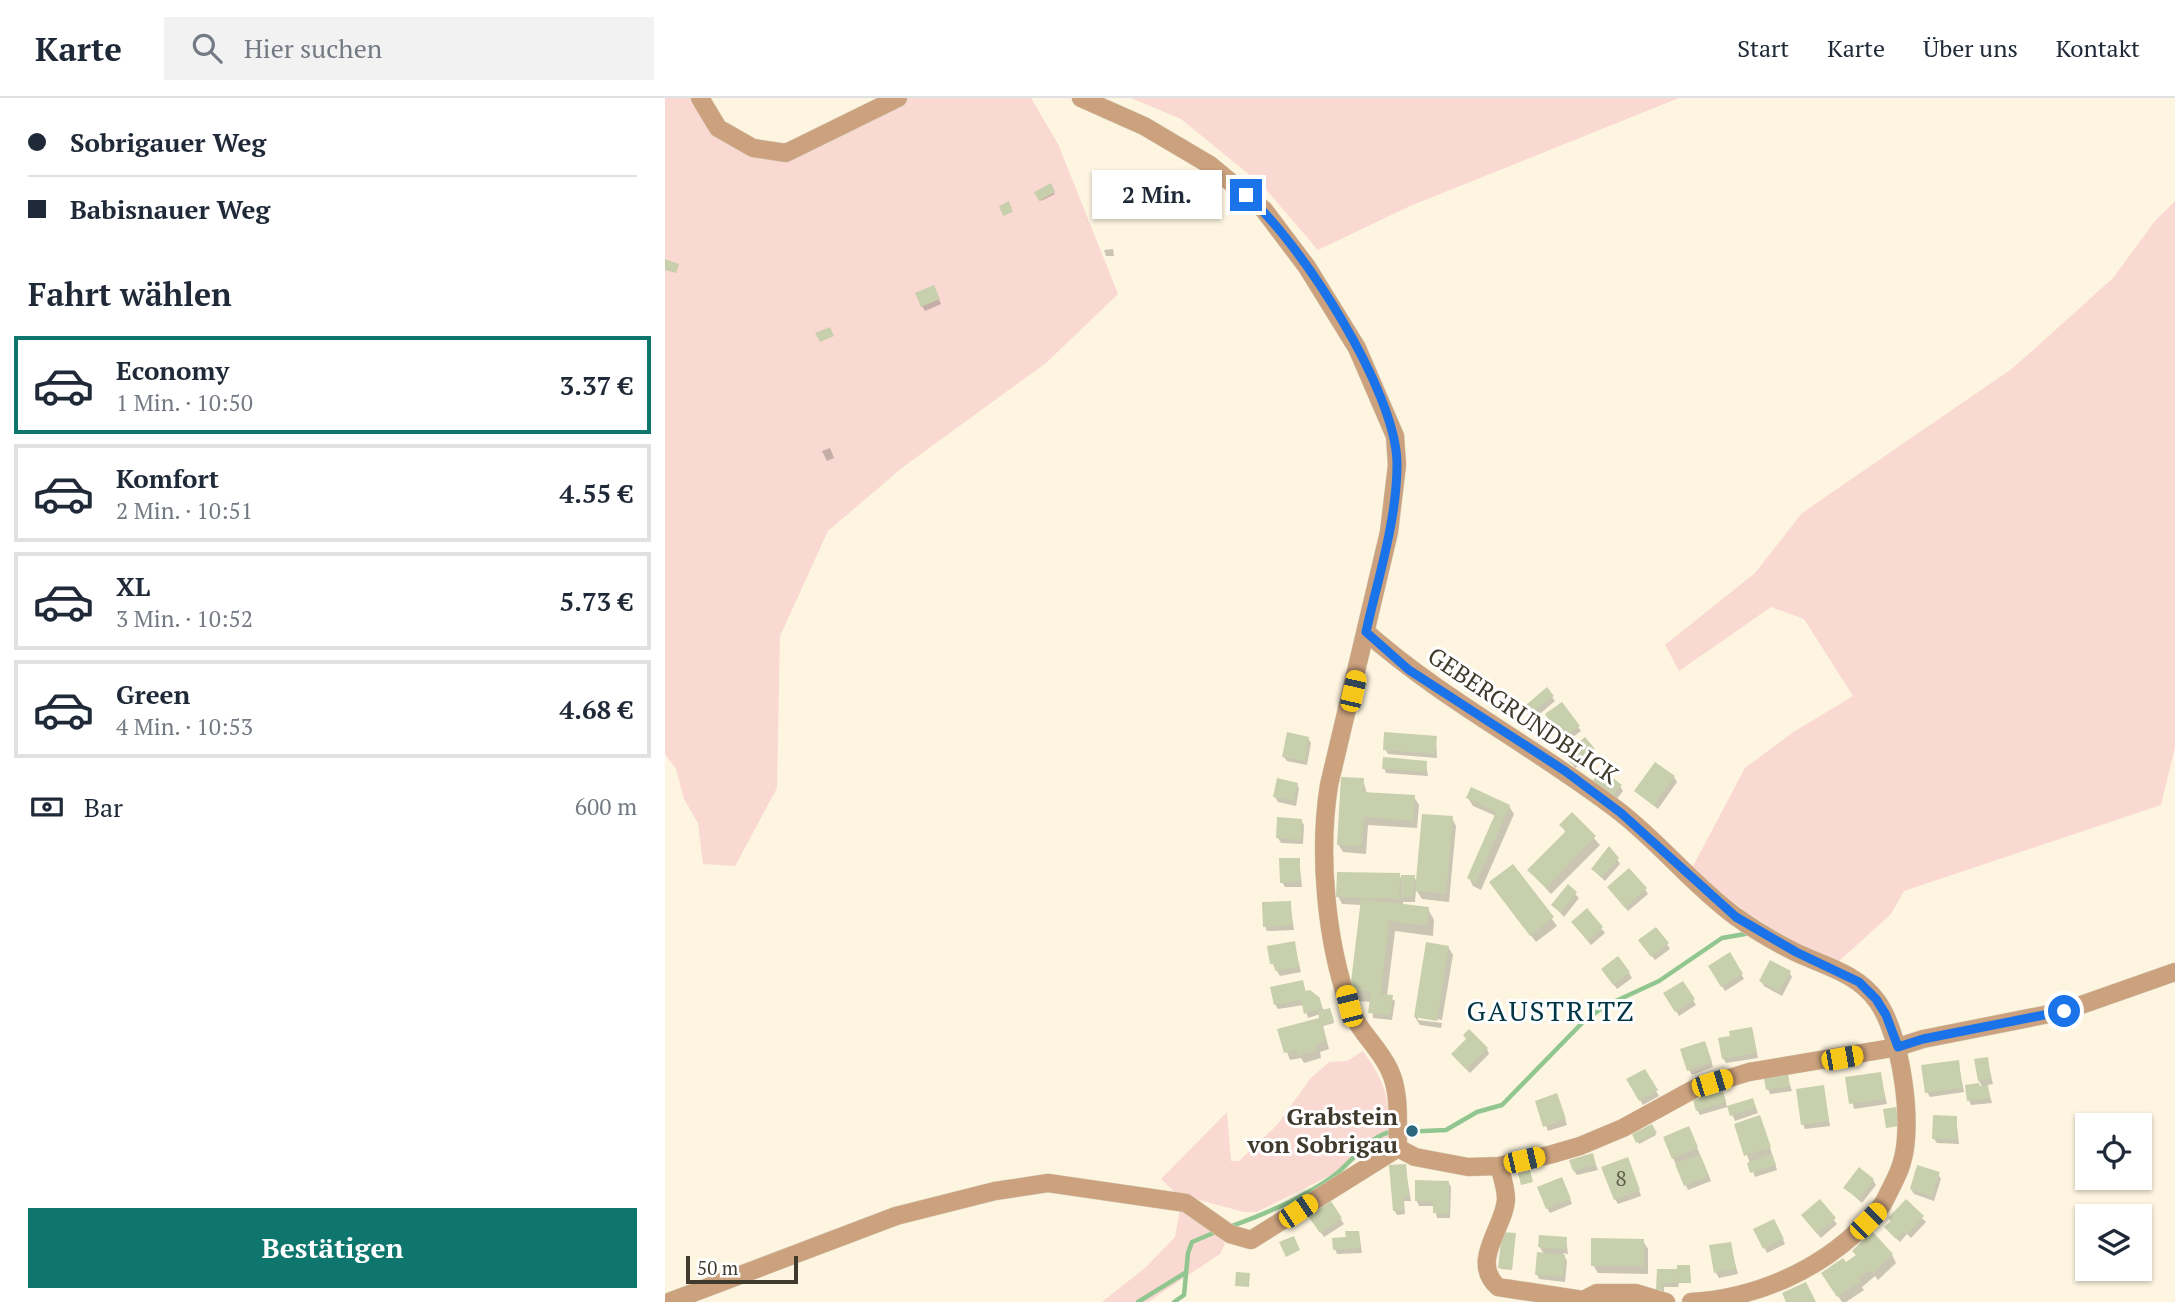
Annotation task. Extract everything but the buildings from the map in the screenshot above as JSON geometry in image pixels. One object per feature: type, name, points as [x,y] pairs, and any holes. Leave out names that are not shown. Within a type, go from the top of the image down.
[{"type":"street","points":[[699,98],[718,128],[753,148],[786,153],[898,98]]},
{"type":"street","points":[[1081,98],[1144,126],[1210,164],[1264,210],[1307,267],[1357,348],[1395,436],[1397,465],[1389,532],[1329,785],[1323,826],[1325,879],[1338,960],[1349,1006],[1358,1027],[1389,1067],[1395,1091],[1398,1137],[1415,1157],[1447,1163],[1499,1166],[1580,1146],[1623,1128],[1694,1089],[1749,1072],[1898,1047],[1923,1039],[2064,1011],[2175,972]]},
{"type":"street","name":"GEBERGRUNDBLICK","points":[[1366,632],[1409,670],[1565,771],[1621,813],[1736,917],[1796,952],[1859,982],[1876,999],[1886,1015],[1898,1047],[1906,1122],[1903,1161],[1883,1206],[1838,1251],[1785,1280],[1750,1293],[1691,1302]]},
{"type":"street","points":[[669,1302],[896,1216],[995,1191],[1048,1183],[1187,1203],[1224,1228],[1251,1240],[1398,1137]]},
{"type":"street","points":[[1499,1166],[1506,1198],[1504,1210],[1492,1233],[1487,1267],[1491,1280],[1498,1287],[1583,1300],[1597,1293],[1636,1293],[1666,1302]]},
{"type":"shaded area","points":[[665,98],[706,98],[711,110],[733,133],[766,144],[794,142],[884,98],[1031,98],[1058,144],[1118,294],[1046,363],[903,467],[828,531],[780,636],[777,788],[735,866],[703,864],[698,823],[684,799],[676,769],[665,754]]},
{"type":"shaded area","points":[[1131,98],[1679,98],[1410,206],[1318,250],[1262,185],[1181,119]]},
{"type":"shaded area","points":[[2175,201],[2175,747],[2161,805],[1904,891],[1891,914],[1837,963],[1761,922],[1692,868],[1745,768],[1792,733],[1853,696],[1804,619],[1771,607],[1679,671],[1665,645],[1755,573],[1802,513],[2013,368],[2113,278],[2155,221]]},
{"type":"shaded area","points":[[1363,1051],[1385,1092],[1389,1112],[1389,1138],[1333,1174],[1257,1212],[1244,1212],[1177,1194],[1161,1179],[1227,1112],[1231,1161],[1239,1161],[1277,1125],[1310,1079],[1329,1062],[1347,1061]]},
{"type":"shaded area","points":[[1180,1210],[1200,1219],[1222,1237],[1225,1244],[1220,1254],[1148,1302],[1102,1302],[1146,1267],[1175,1237]]},
{"type":"waterway","points":[[1401,1132],[1446,1130],[1477,1112],[1502,1105],[1584,1021],[1605,1006],[1659,981],[1722,938],[1745,934]]},
{"type":"waterway","points":[[1229,1227],[1271,1211],[1312,1190],[1336,1174],[1377,1137],[1392,1132]]},
{"type":"waterway","points":[[1174,1302],[1184,1295],[1188,1253],[1192,1242],[1218,1231]]},
{"type":"waterway","points":[[1138,1302],[1185,1273]]},
{"type":"place","name":"Grabstein von Sobrigau","points":[[1412,1131]]},
{"type":"district","name":"GAUSTRITZ","points":[[1551,1011]]},
{"type":"route","points":[[1246,195],[1264,210],[1307,267],[1357,348],[1395,436],[1397,465],[1389,532],[1366,632],[1409,670],[1479,718],[1565,771],[1621,813],[1736,917],[1796,952],[1859,982],[1876,999],[1886,1015],[1898,1047],[1923,1039],[1965,1033],[2064,1011]]}]
